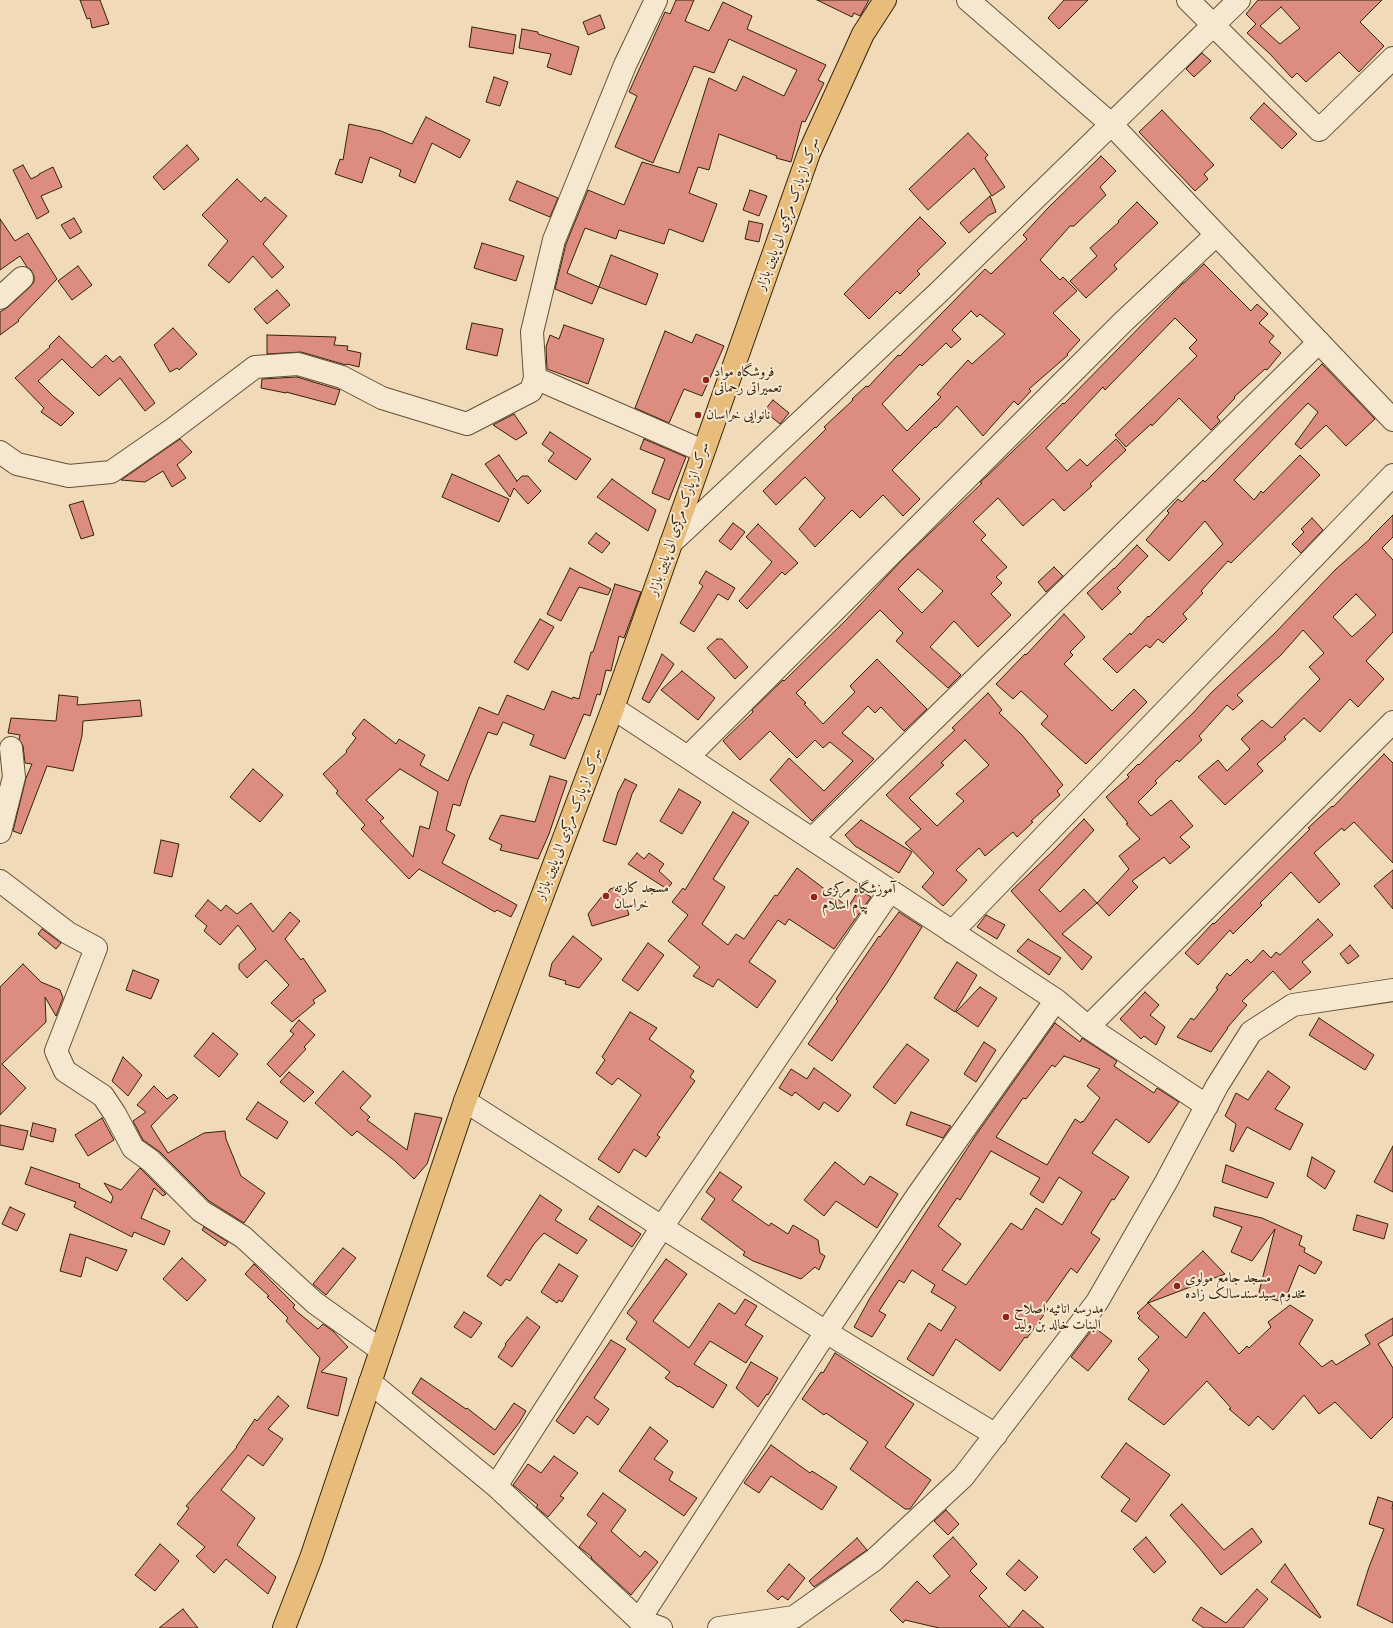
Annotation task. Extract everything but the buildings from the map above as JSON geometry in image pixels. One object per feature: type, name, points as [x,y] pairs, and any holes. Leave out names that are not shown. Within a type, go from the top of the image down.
[{"type":"main road","name":"سرک از پارک مرکزی الی پایین بازار","points":[[284,1628],[311,1558],[465,1101],[613,708],[809,154],[863,34],[885,0]]},
{"type":"street","points":[[0,452],[17,464],[69,476],[111,472],[173,429],[255,367],[298,364],[342,377],[382,398],[467,424],[531,391],[535,378],[532,332],[554,240],[625,65],[656,0]]},
{"type":"street","points":[[968,0],[1111,124],[1393,420]]},
{"type":"street","points":[[1188,0],[1319,130],[1393,58]]},
{"type":"street","points":[[671,543],[939,292],[1239,0]]},
{"type":"street","points":[[688,757],[1124,321],[1216,235]]},
{"type":"street","points":[[0,298],[22,278]]},
{"type":"street","points":[[812,839],[1319,342]]},
{"type":"street","points":[[535,378],[703,451]]},
{"type":"street","points":[[952,932],[1393,475]]},
{"type":"street","points":[[613,708],[1056,1000],[1088,1027],[1207,1106]]},
{"type":"street","points":[[1088,1027],[1393,722]]},
{"type":"street","points":[[1,822],[14,777],[11,748]]},
{"type":"street","points":[[0,881],[68,933],[96,948],[56,1051],[65,1071],[103,1096],[134,1148],[151,1161],[201,1211],[243,1237],[314,1303],[381,1350]]},
{"type":"street","points":[[496,1486],[662,1227],[890,891]]},
{"type":"street","points":[[719,1628],[773,1624],[794,1617],[874,1560],[963,1477],[1097,1302],[1166,1182],[1207,1106],[1251,1032],[1293,1005],[1393,990]]},
{"type":"street","points":[[639,1620],[826,1332],[917,1196],[1056,1000]]},
{"type":"street","points":[[465,1101],[826,1332],[996,1435]]},
{"type":"street","points":[[370,1382],[496,1486],[639,1620],[661,1628]]},
{"type":"place","name":"فروشگاه مواد تعمیراتی رحمانی","points":[[706,380]]},
{"type":"place","name":"نانوایی خراسان","points":[[698,415]]},
{"type":"place","name":"مسجد کارته خراسان","points":[[606,896]]},
{"type":"place","name":"آموزشگاه مرکزی پیام اسلام","points":[[814,897]]},
{"type":"place","name":"مسجد جامع مولوی مخدوم سیدسندسالک زاده","points":[[1177,1286]]},
{"type":"place","name":"مدرسه اناثیه اصلاح البنات خالد بن ولید","points":[[1006,1317]]}]
